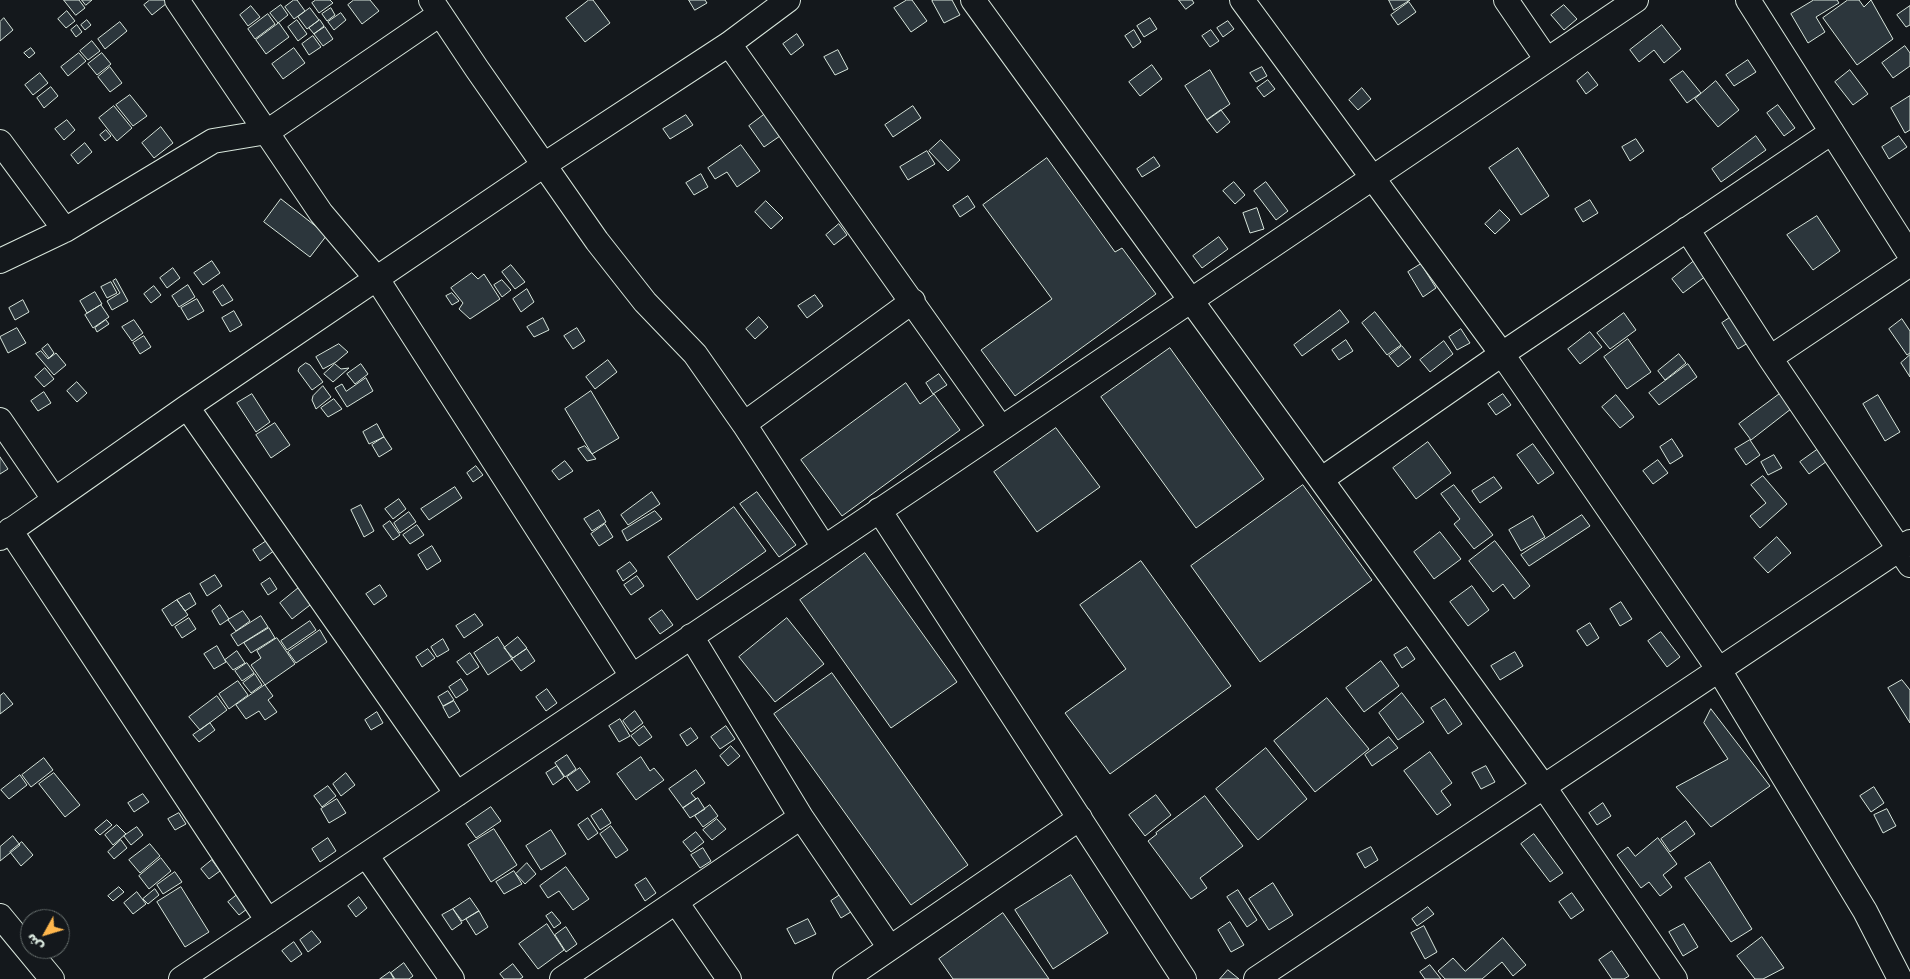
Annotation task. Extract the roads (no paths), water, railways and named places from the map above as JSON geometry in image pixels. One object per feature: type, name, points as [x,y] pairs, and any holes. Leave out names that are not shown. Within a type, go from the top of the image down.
[{"type":"street","points":[[177,0],[321,213],[377,279],[632,676]]},
{"type":"street","points":[[268,921],[5,534],[187,407],[544,165],[730,44],[788,0]]},
{"type":"street","points":[[973,0],[1544,787],[1675,979]]},
{"type":"street","points":[[1242,0],[1502,354],[1719,670],[1865,911],[1900,979]]},
{"type":"street","points":[[1506,0],[1547,60]]},
{"type":"street","points":[[181,979],[824,546],[1193,301],[1636,0]]},
{"type":"street","points":[[1748,0],[1910,255]]},
{"type":"street","points":[[0,261],[65,230],[212,141],[267,132],[435,7],[597,241],[645,302],[695,354],[744,424],[824,546]]},
{"type":"street","points":[[730,44],[1001,428]]},
{"type":"street","points":[[1322,479],[1502,354],[1832,132]]},
{"type":"street","points":[[0,142],[65,230]]},
{"type":"street","points":[[1256,979],[1719,670],[1906,552],[1770,358],[1687,229]]},
{"type":"street","points":[[1770,358],[1910,264]]},
{"type":"street","points":[[744,424],[913,301]]},
{"type":"street","points":[[187,407],[457,794]]},
{"type":"street","points":[[0,420],[54,499]]},
{"type":"street","points":[[880,510],[1184,979]]},
{"type":"street","points":[[691,636],[801,817],[890,948]]},
{"type":"street","points":[[562,979],[801,817]]},
{"type":"street","points":[[845,979],[1080,818]]},
{"type":"street","points":[[366,854],[452,979]]},
{"type":"street","points":[[676,902],[728,979]]},
{"type":"street","points":[[0,916],[52,979]]}]
